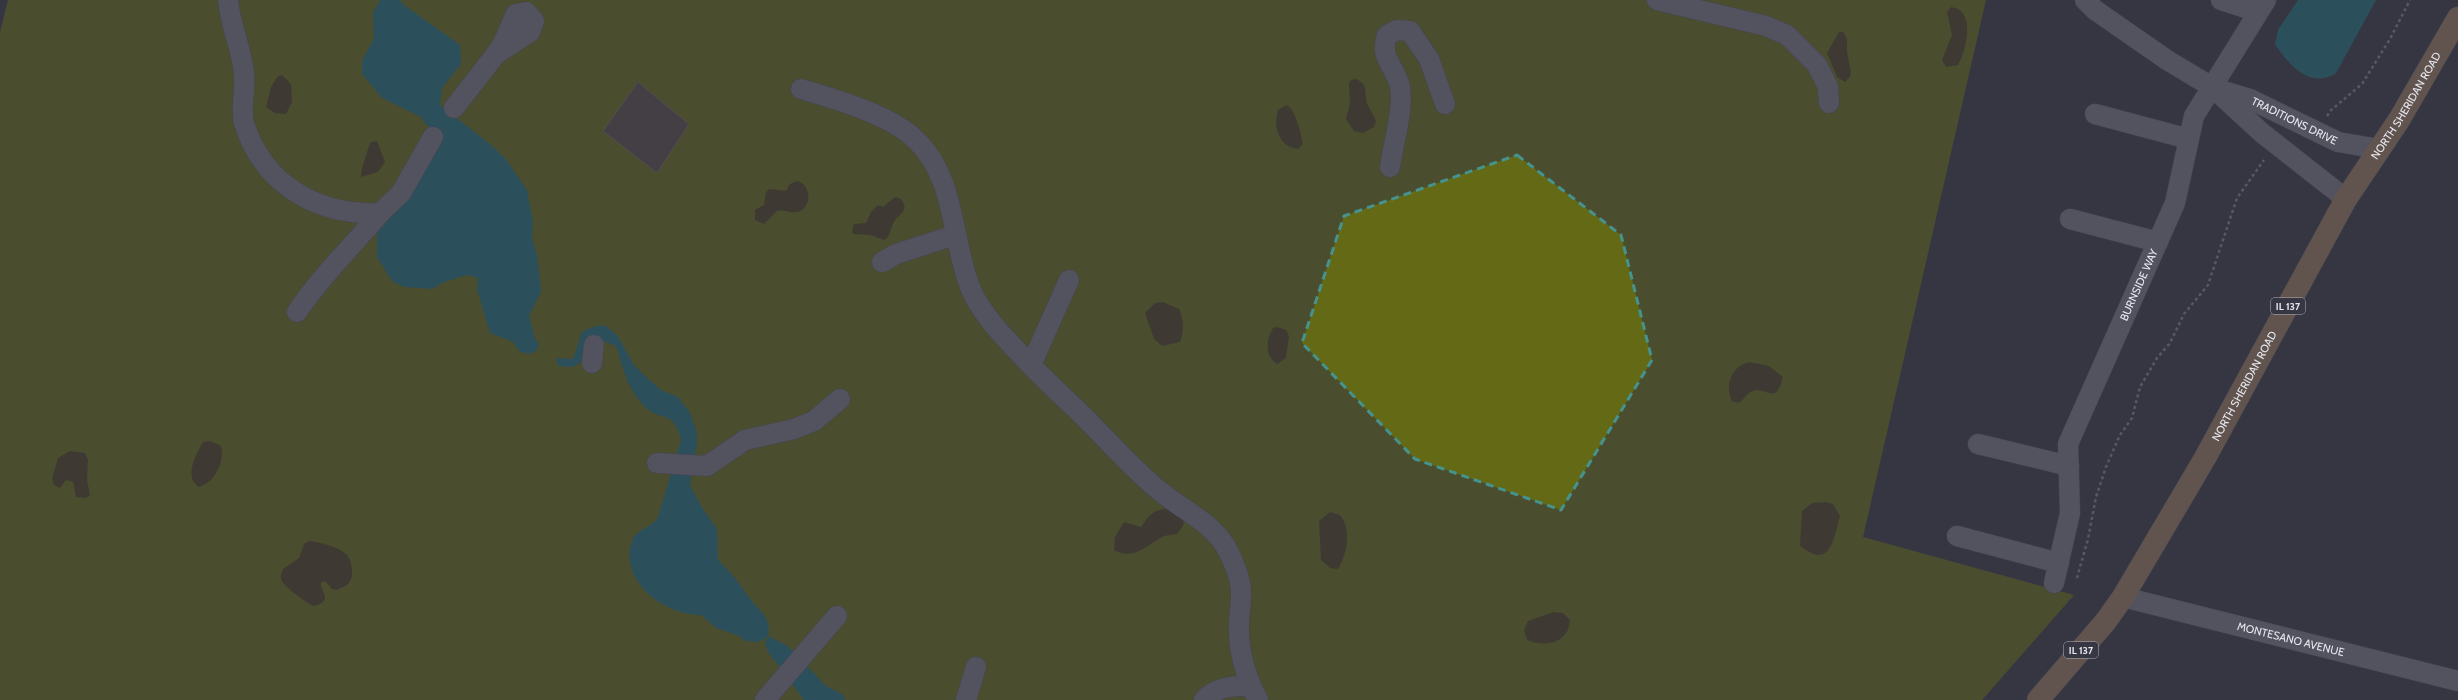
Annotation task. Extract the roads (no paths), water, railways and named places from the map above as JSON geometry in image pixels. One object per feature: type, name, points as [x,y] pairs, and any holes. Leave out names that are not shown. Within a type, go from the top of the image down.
[{"type":"main road","name":"NORTH SHERIDAN ROAD","points":[[2038,700],[2106,621],[2123,597],[2205,458],[2346,199],[2379,149],[2458,18]]},
{"type":"street","points":[[228,0],[230,21],[244,74],[244,122],[256,148],[271,173],[303,197],[330,210],[362,214],[380,213]]},
{"type":"street","points":[[1657,0],[1766,26],[1787,35],[1817,65],[1828,87],[1829,103]]},
{"type":"street","name":"TRADITIONS DRIVE","points":[[2085,0],[2095,10],[2160,56],[2212,87],[2262,133],[2346,199]]},
{"type":"street","points":[[2221,0],[2262,6]]},
{"type":"street","name":"BURNSIDE WAY","points":[[2054,583],[2070,513],[2068,444],[2175,203],[2194,116],[2262,6]]},
{"type":"street","points":[[1390,167],[1400,104],[1400,86],[1383,48],[1387,35],[1397,30],[1410,31],[1429,59],[1445,104]]},
{"type":"street","points":[[454,108],[496,54]]},
{"type":"street","name":"TRADITIONS DRIVE","points":[[2212,87],[2250,99],[2338,142],[2379,149]]},
{"type":"street","points":[[802,89],[886,120],[915,138],[930,156],[944,184],[955,235],[971,288],[1001,332],[1031,365],[1117,451],[1161,492],[1212,529],[1225,546],[1237,570],[1242,595],[1238,628],[1240,648],[1254,693]]},
{"type":"street","points":[[2095,114],[2189,139]]},
{"type":"street","points":[[297,312],[322,278],[343,257],[380,213],[401,193],[433,137]]},
{"type":"street","points":[[2070,219],[2158,242]]},
{"type":"street","points":[[882,262],[896,254],[955,235]]},
{"type":"street","points":[[1031,365],[1069,280]]},
{"type":"street","points":[[664,463],[707,466],[745,440],[794,429],[814,421],[840,399]]},
{"type":"street","points":[[1978,444],[2069,466]]},
{"type":"street","points":[[1957,536],[2059,563]]},
{"type":"street","name":"MONTESANO AVENUE","points":[[2123,597],[2458,681]]},
{"type":"street","points":[[764,700],[837,616]]},
{"type":"street","points":[[966,700],[976,667]]},
{"type":"street","points":[[1204,700],[1223,689],[1241,685],[1254,693]]},
{"type":"water","points":[[380,0],[400,0],[404,5],[460,45],[461,64],[442,88],[440,105],[491,145],[505,158],[527,190],[533,222],[532,238],[537,254],[541,292],[529,316],[535,339],[539,343],[537,350],[530,354],[520,352],[513,342],[490,333],[477,289],[478,278],[466,275],[442,283],[433,289],[404,287],[392,281],[377,257],[377,233],[417,186],[436,131],[427,126],[421,117],[382,98],[362,74],[362,61],[374,38],[373,13]]},
{"type":"water","points":[[2298,0],[2376,0],[2336,73],[2317,79],[2309,77],[2294,67],[2275,44],[2278,30]]},
{"type":"water","points":[[604,325],[617,335],[634,365],[661,390],[678,397],[690,413],[697,432],[697,446],[693,460],[690,485],[701,506],[717,529],[718,560],[734,577],[766,618],[769,629],[768,636],[759,642],[746,641],[737,635],[716,628],[701,615],[687,614],[660,603],[638,582],[632,570],[629,556],[632,541],[640,531],[652,524],[658,517],[681,440],[675,424],[645,407],[633,392],[626,378],[616,346],[595,338],[586,342],[581,362],[573,367],[558,366],[556,358],[573,359],[582,332],[593,327]]},
{"type":"water","points":[[768,636],[788,646],[826,686],[842,694],[846,700],[804,700],[768,652],[765,643]]}]
